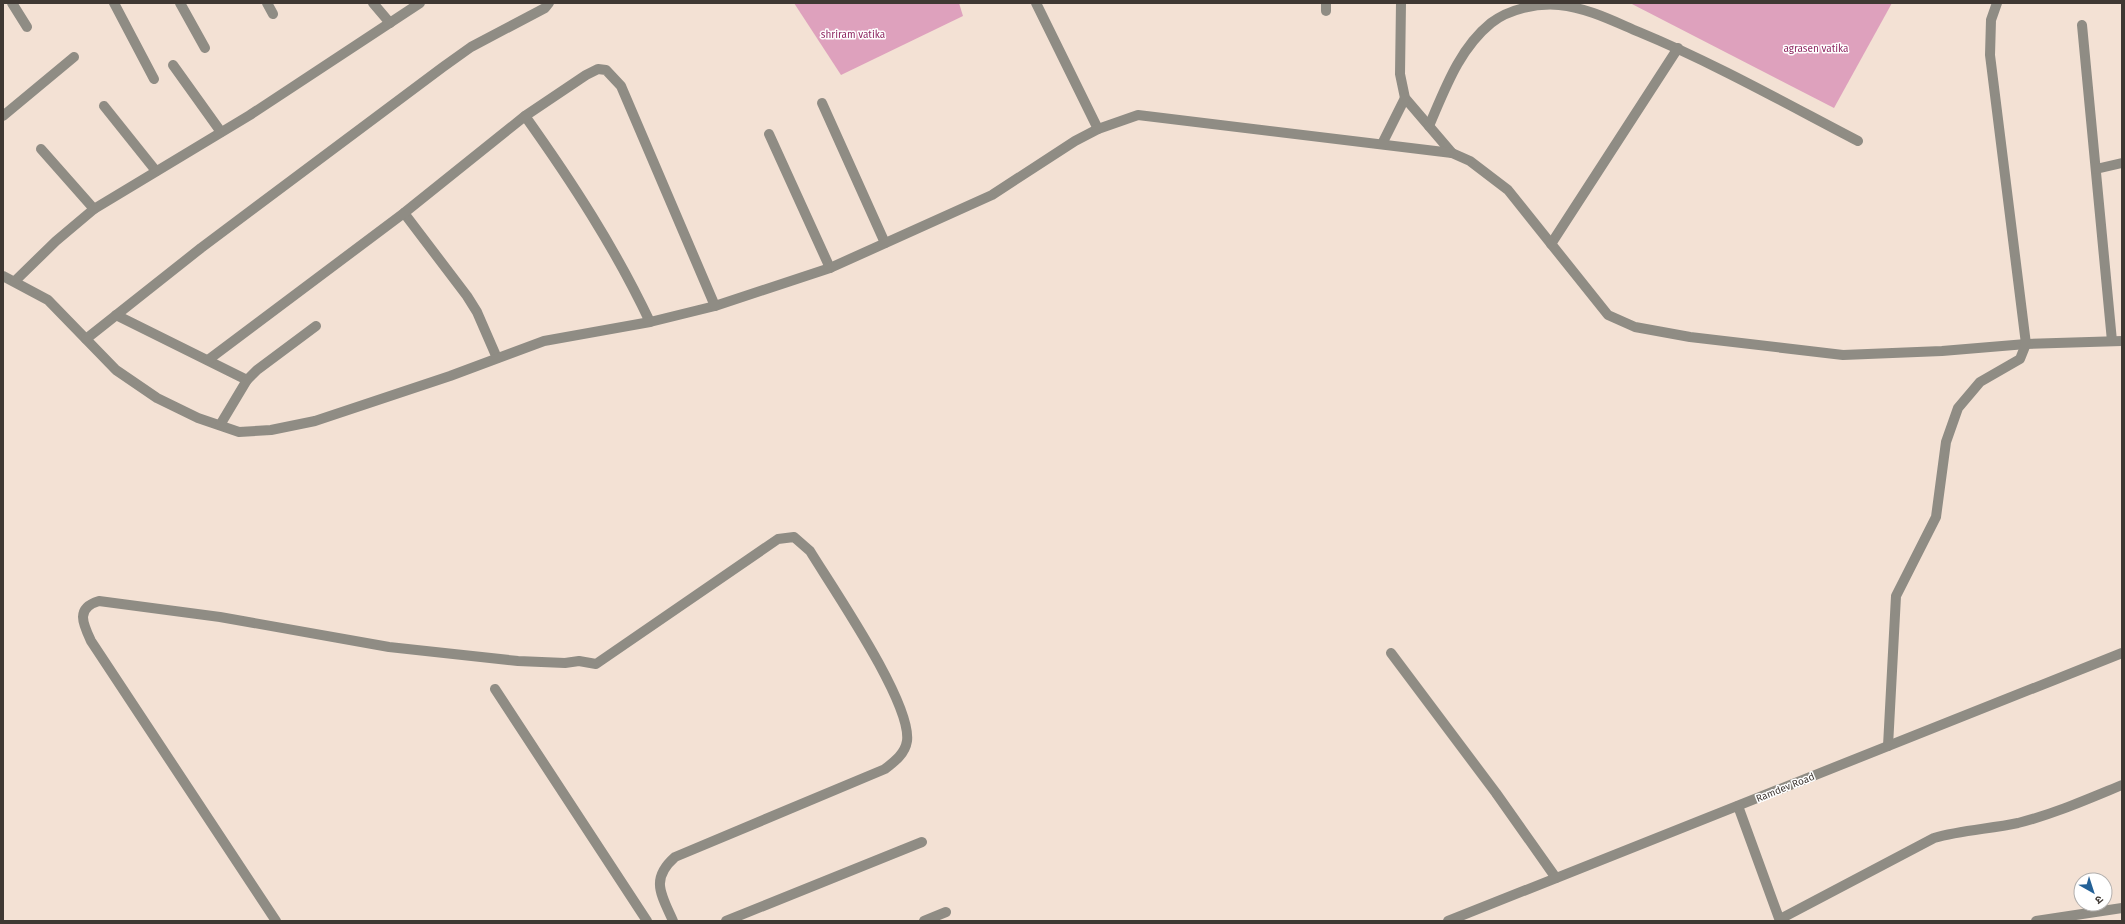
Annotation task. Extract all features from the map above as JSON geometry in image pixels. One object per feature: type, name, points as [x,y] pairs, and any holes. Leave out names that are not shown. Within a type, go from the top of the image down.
[{"type":"street","points":[[12,3],[27,27]]},
{"type":"street","points":[[114,3],[154,79]]},
{"type":"street","points":[[180,3],[205,48]]},
{"type":"street","points":[[267,3],[273,14]]},
{"type":"street","points":[[373,3],[390,23]]},
{"type":"street","points":[[16,281],[56,241],[94,209],[221,132],[420,3]]},
{"type":"street","points":[[86,339],[201,248],[443,67],[471,47],[545,8],[549,3]]},
{"type":"street","points":[[1036,3],[1098,129]]},
{"type":"street","points":[[1401,3],[1400,74],[1405,98],[1452,152]]},
{"type":"street","points":[[1888,746],[1896,596],[1936,517],[1946,442],[1958,408],[1980,382],[2020,359],[2026,344],[1990,55],[1991,20],[1997,3]]},
{"type":"street","points":[[1429,126],[1456,66],[1467,47],[1491,23],[1517,10],[1538,5],[1559,5],[1592,12],[1678,48],[1858,141]]},
{"type":"street","points":[[3,276],[16,281],[48,300],[116,370],[157,398],[198,418],[239,432],[271,430],[315,421],[544,341],[650,322],[715,306],[830,268],[992,194],[1075,141],[1098,129],[1138,115],[1452,152],[1470,161],[1508,190],[1608,315],[1635,327],[1690,337],[1843,355],[1942,351],[2026,344],[2117,341],[2096,169],[2082,25]]},
{"type":"street","points":[[1552,244],[1678,48]]},
{"type":"street","points":[[3,116],[74,57]]},
{"type":"street","points":[[173,65],[221,132]]},
{"type":"street","points":[[208,360],[404,213],[525,116],[586,75],[598,69],[606,70],[621,86],[715,306]]},
{"type":"street","points":[[1382,144],[1405,98]]},
{"type":"street","points":[[822,103],[885,243]]},
{"type":"street","points":[[104,106],[156,171]]},
{"type":"street","points":[[525,116],[570,179],[597,222],[626,273],[650,322]]},
{"type":"street","points":[[769,134],[830,268]]},
{"type":"street","points":[[40,149],[94,209]]},
{"type":"street","points":[[2096,169],[2122,163]]},
{"type":"street","points":[[404,213],[467,296],[477,312],[498,358]]},
{"type":"street","points":[[116,315],[247,380]]},
{"type":"street","points":[[220,426],[247,380],[257,370],[316,326]]},
{"type":"street","points":[[276,921],[91,641],[85,630],[83,617],[85,608],[90,603],[99,601],[220,617],[389,647],[518,661],[565,663],[579,661],[596,664],[778,539],[794,537],[810,551],[882,669],[901,711],[906,727],[907,741],[903,752],[885,769],[676,857],[665,866],[660,877],[659,888],[673,921]]},
{"type":"street","points":[[1391,653],[1496,793],[1556,878]]},
{"type":"street","name":"Ramdev Road","points":[[1448,921],[2122,653]]},
{"type":"street","points":[[495,689],[647,921]]},
{"type":"street","points":[[1738,806],[1780,920],[1934,838],[1948,834],[2019,823],[2074,805],[2122,786]]},
{"type":"street","points":[[726,921],[922,842]]},
{"type":"street","points":[[2036,921],[2122,908]]},
{"type":"street","points":[[924,921],[946,912]]},
{"type":"green space","name":"shriram vatika","points":[[794,3],[959,3],[963,16],[841,75]]},
{"type":"green space","name":"agrasen vatika","points":[[1630,3],[1892,3],[1834,108]]}]
